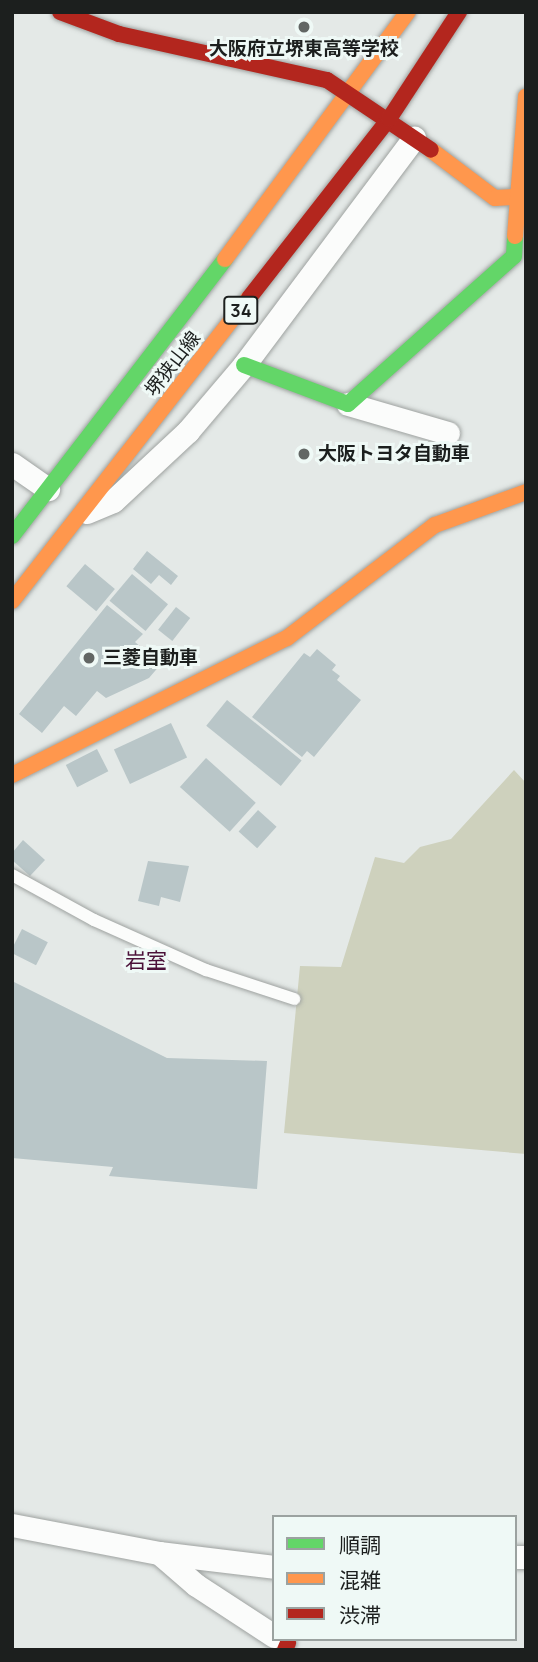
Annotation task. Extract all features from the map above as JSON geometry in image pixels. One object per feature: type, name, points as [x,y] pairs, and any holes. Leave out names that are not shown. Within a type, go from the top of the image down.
[{"type":"street","points":[[60,12],[119,34],[327,80],[389,119],[495,198],[517,197]]},
{"type":"street","name":"堺狭山線","points":[[12,536],[351,94],[408,12]]},
{"type":"street","name":"堺狭山線","points":[[12,601],[389,119],[459,12]]},
{"type":"street","points":[[348,404],[514,256],[526,96]]},
{"type":"street","points":[[83,513],[113,501],[188,431],[244,365],[414,138]]},
{"type":"street","points":[[244,365],[348,404],[449,433]]},
{"type":"street","points":[[12,464],[48,489]]},
{"type":"street","points":[[12,775],[288,638],[435,525],[526,492]]},
{"type":"street","points":[[12,1525],[159,1553],[272,1567]]},
{"type":"street","points":[[159,1553],[206,1592],[272,1634]]},
{"type":"lane","points":[[12,875],[94,920],[206,971],[294,999]]},
{"type":"green space","points":[[514,770],[526,783],[526,1154],[284,1133],[300,966],[341,967],[375,857],[404,863],[420,847],[451,839]]},
{"type":"building","points":[[147,551],[178,576],[171,585],[159,575],[151,584],[133,569]]},
{"type":"building","points":[[85,564],[115,589],[96,611],[66,586]]},
{"type":"building","points":[[132,574],[168,604],[146,631],[110,601]]},
{"type":"building","points":[[107,605],[143,634],[135,642],[161,664],[149,678],[106,698],[97,691],[76,716],[64,706],[42,733],[19,714]]},
{"type":"building","points":[[176,607],[190,618],[172,641],[158,630]]},
{"type":"building","points":[[317,649],[336,665],[332,670],[340,676],[337,680],[361,700],[314,757],[307,751],[302,757],[252,717],[304,653],[310,657]]},
{"type":"building","points":[[227,700],[302,760],[281,786],[206,726]]},
{"type":"building","points":[[171,723],[187,757],[130,784],[114,750]]},
{"type":"building","points":[[97,749],[108,771],[77,787],[66,765]]},
{"type":"building","points":[[206,758],[256,803],[230,832],[180,787]]},
{"type":"building","points":[[258,810],[277,827],[257,848],[239,832]]},
{"type":"building","points":[[23,840],[45,860],[30,876],[12,860],[12,853]]},
{"type":"building","points":[[148,861],[189,866],[180,902],[161,897],[159,906],[138,901]]},
{"type":"building","points":[[22,929],[48,942],[36,965],[12,953]]},
{"type":"building","points":[[12,981],[167,1058],[267,1061],[257,1189],[109,1176],[113,1167],[12,1158]]},
{"type":"traffic: fast","points":[[244,365],[348,404],[514,256],[515,236]]},
{"type":"traffic: fast","points":[[12,536],[225,259]]},
{"type":"traffic: slow","points":[[225,259],[408,12]]},
{"type":"traffic: slow","points":[[515,236],[526,96]]},
{"type":"traffic: slow","points":[[431,150],[495,198],[517,197]]},
{"type":"traffic: slow","points":[[12,601],[249,298]]},
{"type":"traffic: slow","points":[[12,775],[287,638],[435,525],[526,492]]},
{"type":"traffic: jam","points":[[60,12],[119,34],[327,80],[431,150]]},
{"type":"traffic: jam","points":[[249,298],[389,119],[459,12]]},
{"type":"traffic: jam","points":[[285,1650],[288,1643]]},
{"type":"place","name":"大阪府立堺東高等学校","points":[[304,27]]},
{"type":"place","name":"大阪トヨタ自動車","points":[[304,454]]},
{"type":"place","name":"三菱自動車","points":[[89,658]]},
{"type":"district","name":"岩室","points":[[146,960]]}]
